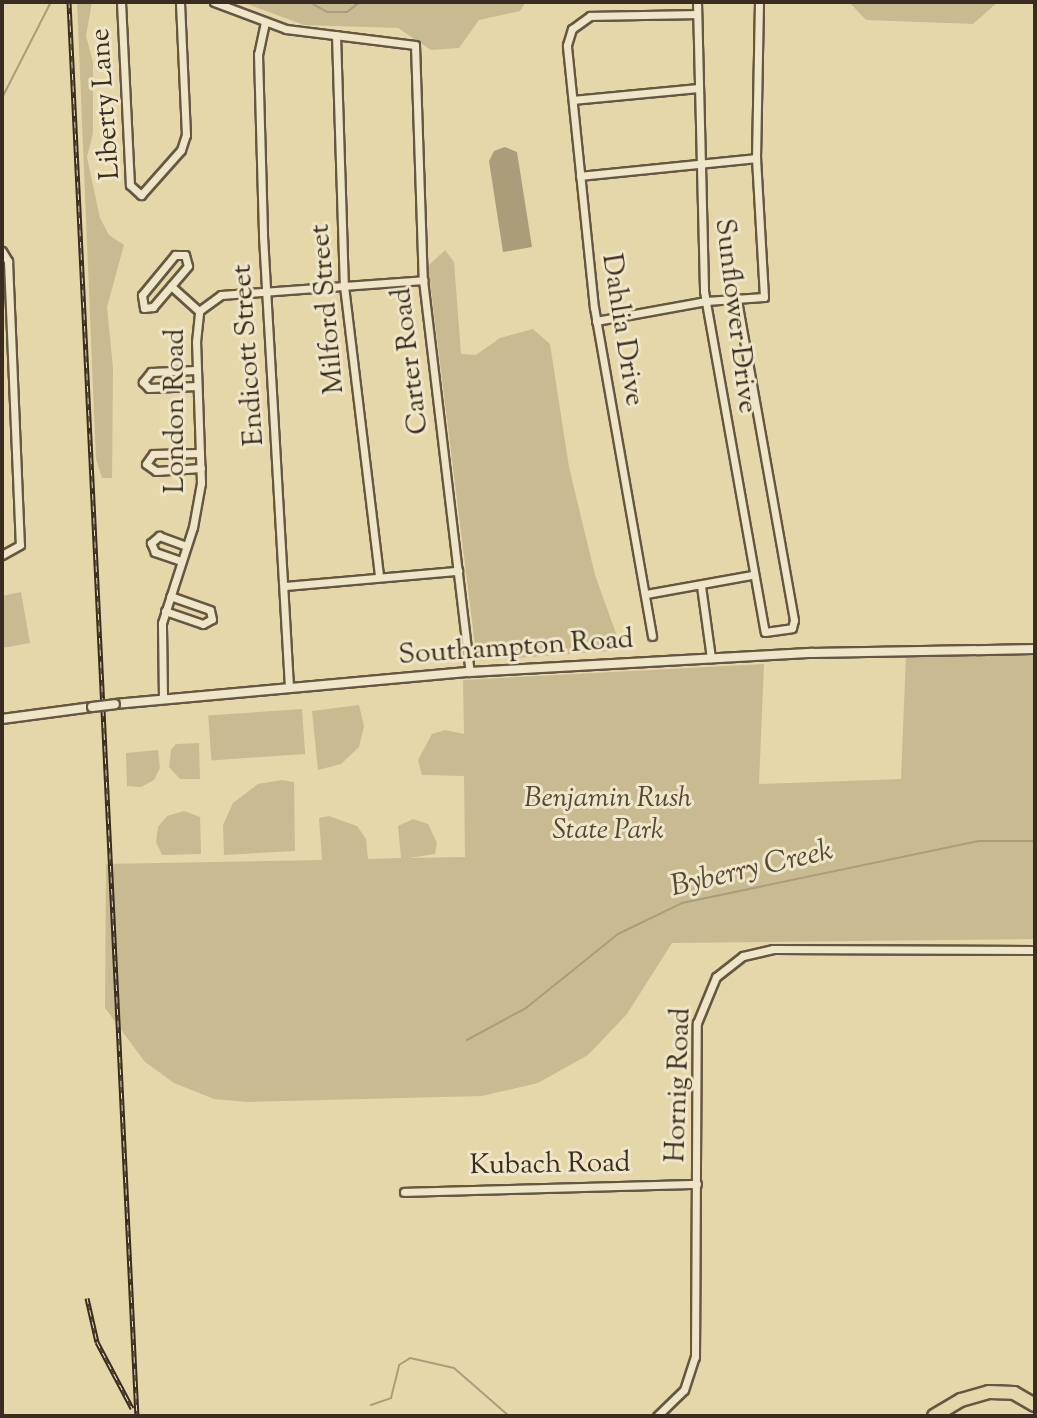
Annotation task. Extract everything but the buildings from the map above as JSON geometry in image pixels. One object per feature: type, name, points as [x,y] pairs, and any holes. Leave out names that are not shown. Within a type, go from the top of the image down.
[{"type":"highway","points":[[934,1416],[989,1392],[1014,1393],[1035,1405]]},
{"type":"street","name":"Liberty Lane","points":[[121,2],[130,185],[144,193],[181,150],[186,135],[180,2]]},
{"type":"street","points":[[214,2],[265,22],[336,35]]},
{"type":"street","name":"Sunflower Drive","points":[[697,2],[698,164],[706,301],[752,575],[765,632],[792,628],[794,620],[737,300]]},
{"type":"street","points":[[596,321],[706,301],[764,297],[756,158],[759,2]]},
{"type":"street","name":"Dahlia Drive","points":[[652,636],[596,321],[567,45],[572,29],[590,16],[697,14]]},
{"type":"street","name":"Endicott Street","points":[[265,22],[258,54],[289,686]]},
{"type":"street","name":"Carter Road","points":[[336,35],[415,44],[423,280],[470,672]]},
{"type":"street","name":"Milford Street","points":[[336,35],[344,286],[379,577]]},
{"type":"street","points":[[573,100],[697,88]]},
{"type":"street","points":[[580,176],[756,158]]},
{"type":"street","points":[[2,555],[20,547],[4,254]]},
{"type":"street","points":[[182,254],[188,266],[171,286],[153,307],[141,306],[142,295],[182,254]]},
{"type":"street","points":[[171,286],[199,311],[215,297],[423,280]]},
{"type":"street","name":"London Road","points":[[163,698],[165,611],[186,546],[201,468],[196,370],[199,311]]},
{"type":"street","points":[[196,370],[151,372],[143,382],[149,388],[197,386]]},
{"type":"street","points":[[200,453],[153,454],[146,462],[153,471],[201,468]]},
{"type":"street","points":[[181,561],[153,550],[151,543],[159,536],[186,546]]},
{"type":"street","points":[[285,586],[458,571]]},
{"type":"street","points":[[646,594],[752,575]]},
{"type":"street","points":[[701,586],[711,658]]},
{"type":"street","points":[[165,611],[203,624],[212,619],[210,610],[170,596]]},
{"type":"street","name":"Southampton Road","points":[[2,719],[163,698],[470,672],[711,658],[1035,649]]},
{"type":"street","name":"Hornig Road","points":[[657,1416],[684,1390],[694,1369],[698,1014],[707,990],[729,965],[773,949],[1035,950]]},
{"type":"street","name":"Kubach Road","points":[[404,1192],[697,1184]]},
{"type":"green space","points":[[77,2],[92,2],[86,36],[93,62],[93,133],[87,157],[100,218],[109,235],[124,245],[107,307],[113,368],[112,478],[102,478],[96,459]]},
{"type":"green space","points":[[242,2],[526,2],[520,11],[479,20],[459,48],[431,50],[398,28],[304,25]]},
{"type":"green space","points":[[849,2],[998,2],[973,24],[866,20]]},
{"type":"green space","points":[[445,250],[454,262],[461,354],[476,355],[500,338],[533,329],[550,344],[569,467],[595,575],[622,650],[477,661],[428,266]]},
{"type":"green space","points":[[21,592],[30,643],[2,648],[2,596]]},
{"type":"green space","name":"Benjamin Rush State Park","points":[[906,655],[1035,656],[1035,939],[672,943],[627,1014],[588,1055],[538,1083],[482,1096],[247,1102],[214,1099],[174,1083],[145,1062],[105,1008],[106,864],[322,860],[319,818],[329,816],[357,826],[366,839],[368,859],[401,858],[398,826],[413,819],[428,824],[437,843],[435,854],[409,858],[465,857],[464,776],[422,775],[418,760],[432,734],[445,730],[464,734],[463,680],[764,664],[759,784],[901,779]]},
{"type":"green space","points":[[359,705],[364,726],[359,747],[341,764],[318,770],[312,711]]},
{"type":"green space","points":[[302,709],[305,754],[211,760],[208,716]]},
{"type":"green space","points":[[199,743],[200,779],[180,779],[169,767],[171,750],[176,744]]},
{"type":"green space","points":[[158,750],[160,768],[154,780],[141,787],[127,786],[126,753]]},
{"type":"green space","points":[[282,780],[294,782],[295,851],[224,855],[223,825],[233,803],[258,784]]},
{"type":"green space","points":[[184,811],[200,817],[201,854],[162,855],[156,842],[158,827],[167,816]]},
{"type":"shaded area","points":[[505,147],[517,152],[532,247],[503,252],[489,161],[494,151]]},
{"type":"waterway","points":[[2,98],[51,2]]},
{"type":"waterway","points":[[309,2],[327,12],[347,12],[360,2]]},
{"type":"waterway","name":"Byberry Creek","points":[[467,1040],[526,1008],[618,934],[682,903],[979,841],[1035,841]]},
{"type":"waterway","points":[[371,1405],[391,1398],[399,1365],[410,1358],[454,1368],[509,1416]]},
{"type":"railway","points":[[69,2],[137,1416]]},
{"type":"railway","points":[[87,1298],[97,1342],[132,1408]]}]
